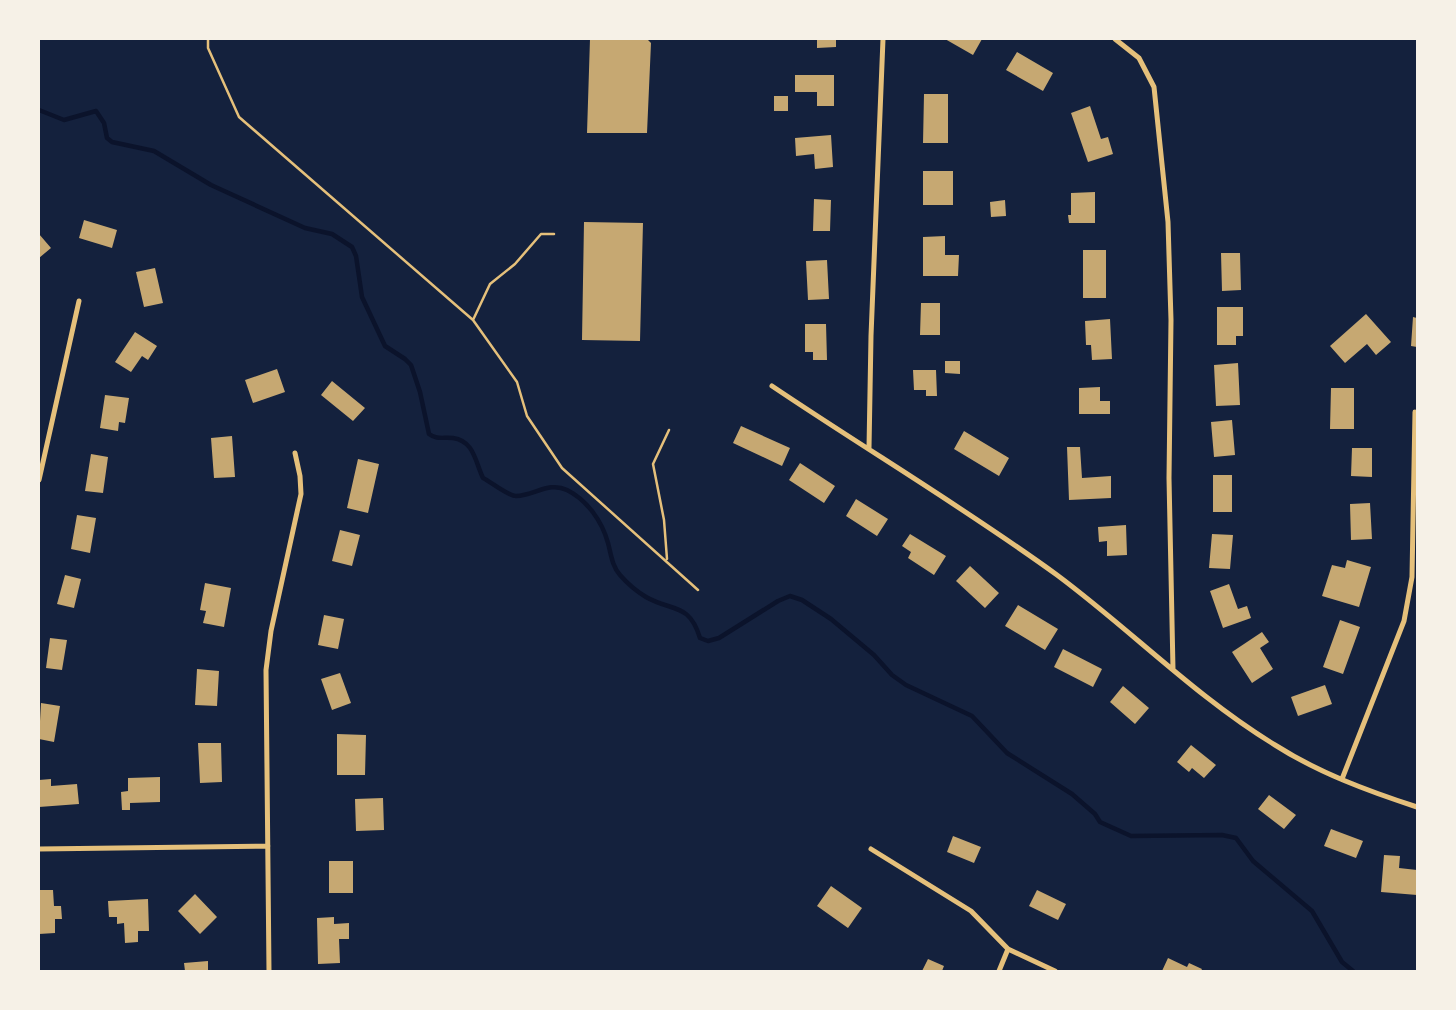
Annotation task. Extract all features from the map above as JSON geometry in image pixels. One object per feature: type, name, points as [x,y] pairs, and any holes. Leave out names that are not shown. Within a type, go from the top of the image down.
[{"type":"street","points":[[869,448],[871,336],[884,39]]},
{"type":"street","points":[[1115,39],[1139,58],[1154,87],[1167,213],[1171,320],[1169,478],[1172,669]]},
{"type":"street","points":[[39,480],[78,301]]},
{"type":"street","points":[[772,386],[1005,538],[1059,576],[1243,725],[1275,746],[1342,779],[1417,807]]},
{"type":"street","points":[[1342,779],[1404,621],[1408,603],[1412,577],[1415,412]]},
{"type":"street","points":[[269,971],[266,670],[271,631],[301,494],[300,476],[295,453]]},
{"type":"street","points":[[39,849],[268,846]]},
{"type":"street","points":[[871,849],[971,911],[1008,949],[1056,971]]},
{"type":"street","points":[[999,971],[1008,949]]},
{"type":"path","points":[[208,39],[208,48],[239,117],[473,320],[517,382],[527,416],[562,468],[698,590]]},
{"type":"path","points":[[473,320],[490,284],[515,264],[541,234],[554,234]]},
{"type":"path","points":[[667,561],[664,520],[653,464],[669,430]]},
{"type":"building","points":[[590,39],[647,39],[651,43],[647,133],[587,133]]},
{"type":"building","points":[[817,39],[836,39],[836,47],[817,48]]},
{"type":"building","points":[[945,39],[982,39],[973,55]]},
{"type":"building","points":[[1017,52],[1053,73],[1043,91],[1006,70]]},
{"type":"building","points":[[795,75],[834,75],[834,106],[817,106],[817,92],[795,92]]},
{"type":"building","points":[[924,94],[948,94],[948,143],[923,143]]},
{"type":"building","points":[[774,96],[788,96],[788,111],[774,111]]},
{"type":"building","points":[[1090,106],[1101,139],[1108,137],[1113,154],[1088,162],[1071,113]]},
{"type":"building","points":[[831,135],[833,167],[815,169],[814,154],[796,156],[795,138]]},
{"type":"building","points":[[923,171],[953,171],[953,205],[923,205]]},
{"type":"building","points":[[1095,192],[1095,223],[1069,223],[1068,215],[1071,215],[1071,193]]},
{"type":"building","points":[[814,199],[831,200],[830,231],[813,231]]},
{"type":"building","points":[[1005,200],[1006,216],[991,217],[990,202]]},
{"type":"building","points":[[84,220],[117,230],[112,248],[79,238]]},
{"type":"building","points":[[584,222],[643,223],[640,341],[582,340]]},
{"type":"building","points":[[39,234],[51,248],[39,258]]},
{"type":"building","points":[[945,236],[945,255],[959,255],[958,276],[923,276],[923,237]]},
{"type":"building","points":[[1083,250],[1106,250],[1106,298],[1083,298]]},
{"type":"building","points":[[1221,253],[1240,253],[1241,290],[1222,291]]},
{"type":"building","points":[[827,260],[829,299],[808,300],[806,261]]},
{"type":"building","points":[[155,268],[163,303],[144,307],[136,272]]},
{"type":"building","points":[[921,303],[940,303],[940,335],[920,335]]},
{"type":"building","points":[[1217,307],[1243,307],[1243,336],[1236,336],[1236,345],[1217,345]]},
{"type":"building","points":[[1366,314],[1391,342],[1376,355],[1367,344],[1345,363],[1330,346]]},
{"type":"building","points":[[1413,317],[1417,318],[1417,347],[1411,346]]},
{"type":"building","points":[[1110,319],[1112,359],[1092,360],[1091,345],[1086,345],[1085,321]]},
{"type":"building","points":[[805,324],[826,324],[827,360],[813,360],[813,352],[805,352]]},
{"type":"building","points":[[135,332],[157,346],[148,360],[142,356],[131,372],[115,362]]},
{"type":"building","points":[[945,361],[960,361],[960,374],[945,373]]},
{"type":"building","points":[[1238,363],[1240,405],[1216,406],[1214,365]]},
{"type":"building","points":[[277,369],[285,392],[253,403],[245,380]]},
{"type":"building","points":[[913,370],[936,370],[937,396],[926,396],[926,390],[914,390]]},
{"type":"building","points":[[332,381],[365,408],[353,421],[321,395]]},
{"type":"building","points":[[1100,387],[1100,401],[1110,401],[1110,414],[1079,414],[1079,388]]},
{"type":"building","points":[[1331,388],[1354,388],[1354,429],[1330,429]]},
{"type":"building","points":[[105,395],[129,398],[125,423],[119,422],[118,431],[100,428]]},
{"type":"building","points":[[1232,420],[1235,455],[1214,457],[1211,422]]},
{"type":"building","points":[[741,426],[790,448],[782,466],[733,443]]},
{"type":"building","points":[[964,431],[1009,458],[999,476],[954,449]]},
{"type":"building","points":[[232,436],[235,477],[214,478],[211,438]]},
{"type":"building","points":[[1067,447],[1080,447],[1082,478],[1111,476],[1111,498],[1069,500]]},
{"type":"building","points":[[1352,448],[1372,448],[1372,477],[1351,476]]},
{"type":"building","points":[[91,454],[108,457],[103,493],[85,491]]},
{"type":"building","points":[[358,459],[379,464],[368,513],[347,508]]},
{"type":"building","points":[[800,463],[835,486],[824,503],[789,480]]},
{"type":"building","points":[[1213,475],[1232,475],[1232,512],[1213,512]]},
{"type":"building","points":[[856,499],[888,519],[877,536],[846,516]]},
{"type":"building","points":[[1370,503],[1372,539],[1351,540],[1350,504]]},
{"type":"building","points":[[77,515],[96,518],[90,553],[71,549]]},
{"type":"building","points":[[1126,525],[1127,555],[1107,556],[1107,541],[1099,542],[1098,527]]},
{"type":"building","points":[[340,530],[360,535],[352,566],[332,561]]},
{"type":"building","points":[[910,534],[946,556],[934,575],[908,558],[911,552],[902,546]]},
{"type":"building","points":[[1212,534],[1233,535],[1230,569],[1209,568]]},
{"type":"building","points":[[1347,560],[1371,567],[1359,607],[1322,596],[1332,565],[1345,568]]},
{"type":"building","points":[[970,566],[999,593],[985,608],[956,581]]},
{"type":"building","points":[[65,575],[81,579],[74,608],[57,604]]},
{"type":"building","points":[[205,583],[231,588],[224,627],[203,623],[206,611],[200,610]]},
{"type":"building","points":[[1229,584],[1238,609],[1247,606],[1251,618],[1223,628],[1210,591]]},
{"type":"building","points":[[1018,605],[1058,629],[1045,650],[1005,626]]},
{"type":"building","points":[[324,615],[344,619],[338,649],[318,645]]},
{"type":"building","points":[[1340,620],[1360,627],[1343,674],[1323,667]]},
{"type":"building","points":[[1262,632],[1269,642],[1260,648],[1273,669],[1252,683],[1232,652]]},
{"type":"building","points":[[50,638],[67,640],[62,670],[46,668]]},
{"type":"building","points":[[1063,649],[1102,669],[1093,687],[1054,667]]},
{"type":"building","points":[[197,669],[219,671],[217,706],[195,705]]},
{"type":"building","points":[[340,673],[351,703],[332,710],[321,679]]},
{"type":"building","points":[[1325,685],[1332,704],[1298,716],[1291,697]]},
{"type":"building","points":[[1123,686],[1149,708],[1135,724],[1110,702]]},
{"type":"building","points":[[41,703],[60,706],[54,742],[39,739]]},
{"type":"building","points":[[337,734],[366,735],[365,775],[337,775]]},
{"type":"building","points":[[198,743],[221,743],[222,782],[200,783]]},
{"type":"building","points":[[1191,745],[1216,765],[1204,778],[1192,768],[1189,772],[1177,762]]},
{"type":"building","points":[[160,777],[160,802],[130,803],[130,810],[122,810],[121,792],[128,791],[128,778]]},
{"type":"building","points":[[51,779],[51,786],[77,784],[79,804],[39,807],[39,780]]},
{"type":"building","points":[[1269,795],[1296,815],[1284,829],[1258,809]]},
{"type":"building","points":[[383,798],[384,830],[356,831],[355,799]]},
{"type":"building","points":[[1331,829],[1363,841],[1356,858],[1324,846]]},
{"type":"building","points":[[953,836],[981,847],[974,863],[947,852]]},
{"type":"building","points":[[1384,855],[1400,856],[1399,868],[1417,870],[1417,895],[1381,892]]},
{"type":"building","points":[[329,861],[353,861],[353,893],[329,893]]},
{"type":"building","points":[[831,886],[862,908],[848,928],[817,906]]},
{"type":"building","points":[[39,890],[53,890],[54,906],[61,906],[62,919],[55,919],[55,933],[39,934]]},
{"type":"building","points":[[1037,890],[1066,904],[1058,920],[1029,906]]},
{"type":"building","points":[[195,894],[217,917],[200,934],[178,911]]},
{"type":"building","points":[[148,899],[149,931],[138,931],[138,942],[125,943],[124,923],[117,924],[117,917],[109,917],[108,901]]},
{"type":"building","points":[[334,917],[334,924],[349,923],[349,939],[339,939],[340,963],[318,964],[317,918]]},
{"type":"building","points":[[1168,958],[1187,967],[1189,963],[1202,969],[1201,971],[1162,971]]},
{"type":"building","points":[[928,959],[944,966],[942,971],[922,971]]},
{"type":"building","points":[[208,961],[208,971],[185,971],[184,963]]},
{"type":"waterway","points":[[39,110],[64,120],[96,111],[104,123],[107,138],[112,142],[154,151],[211,185],[305,228],[332,234],[352,247],[356,256],[362,297],[385,346],[411,365],[420,392],[429,434],[437,438],[453,438],[465,443],[470,447],[483,478],[509,494],[523,495],[554,487],[567,490],[581,499],[598,519],[605,535],[613,564],[620,575],[646,597],[685,613],[696,627],[700,638],[708,641],[719,638],[778,601],[790,596],[802,600],[831,619],[874,655],[892,675],[906,685],[972,716],[1007,753],[1072,794],[1095,814],[1100,822],[1131,836],[1222,835],[1236,838],[1253,861],[1312,911],[1342,962],[1353,971]]}]
